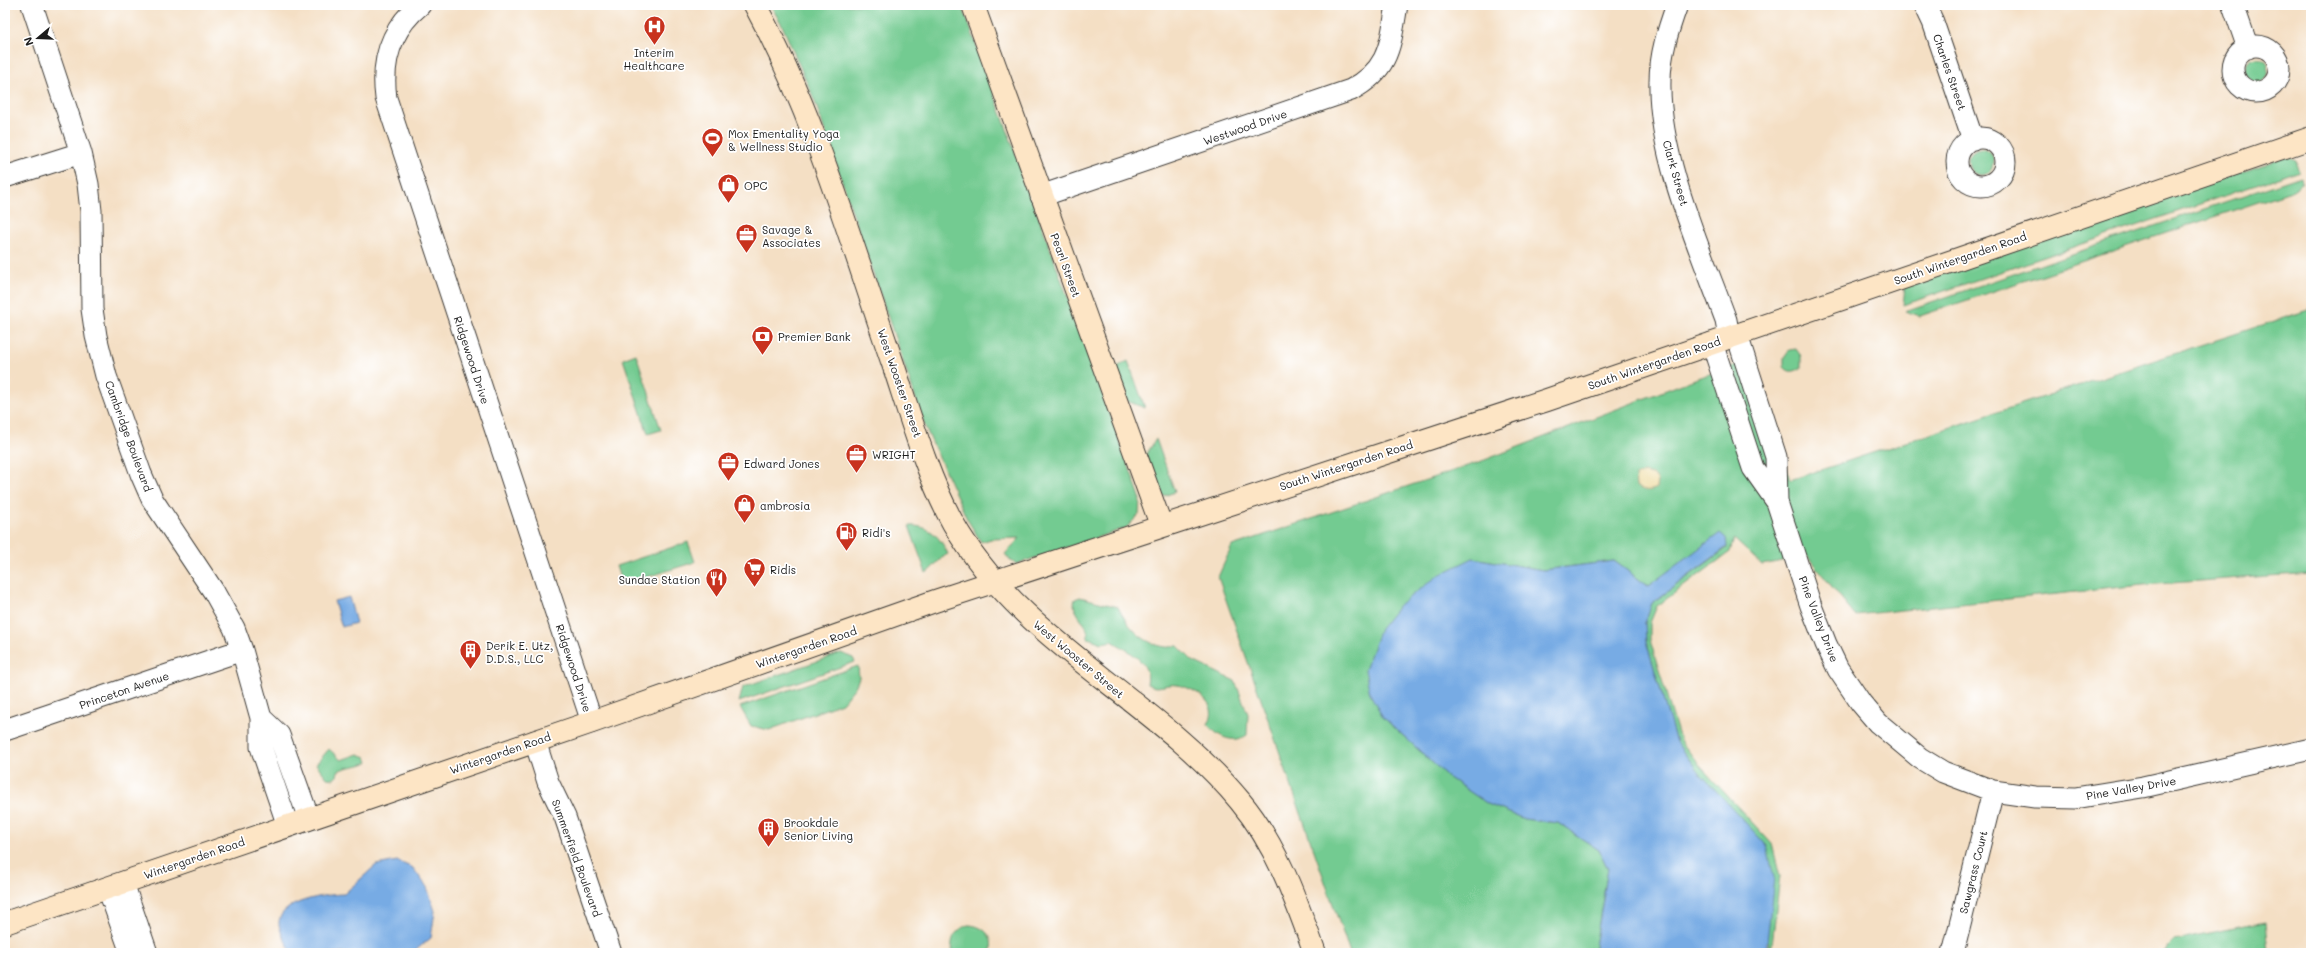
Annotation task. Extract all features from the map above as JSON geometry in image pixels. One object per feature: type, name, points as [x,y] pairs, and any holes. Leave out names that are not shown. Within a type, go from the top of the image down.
[{"type":"street","name":"Cambridge Boulevard","points":[[32,5],[81,153],[88,184],[91,212],[92,309],[96,336],[106,376],[141,474],[152,499],[214,592],[234,628],[242,650],[261,718],[261,747],[288,826]]},
{"type":"street","name":"Ridgewood Drive","points":[[420,5],[402,23],[390,46],[384,72],[386,98],[592,722]]},
{"type":"street","name":"West Wooster Street","points":[[755,5],[794,84],[818,145],[936,484],[952,521],[994,582],[1026,614],[1077,660],[1184,745],[1214,772],[1241,802],[1261,830],[1278,860],[1300,909],[1315,953]]},
{"type":"street","name":"Pearl Street","points":[[973,5],[1161,525]]},
{"type":"street","name":"Westwood Drive","points":[[1041,196],[1351,90],[1368,80],[1382,65],[1389,53],[1397,5]]},
{"type":"street","name":"Clark Street","points":[[1677,5],[1662,54],[1660,81],[1665,135],[1675,175],[1726,320],[1726,338]]},
{"type":"street","name":"Charles Street","points":[[1925,5],[1933,22],[1972,140]]},
{"type":"street","points":[[2233,5],[2248,48]]},
{"type":"street","name":"South Wintergarden Road","points":[[994,582],[1161,525],[1547,400],[2311,138]]},
{"type":"street","points":[[5,177],[81,153]]},
{"type":"street","name":"Pine Valley Drive","points":[[1726,338],[1776,457],[1777,502],[1811,606],[1826,644],[1838,669],[1861,703],[1898,742],[1920,758],[1962,780],[1993,791],[2035,798],[2075,798],[2103,795],[2311,749]]},
{"type":"street","name":"Wintergarden Road","points":[[5,923],[592,722],[994,582]]},
{"type":"street","name":"Princeton Avenue","points":[[5,730],[242,650]]},
{"type":"street","points":[[261,718],[279,735],[309,819]]},
{"type":"street","name":"Summerfield Boulevard","points":[[535,741],[548,782],[565,817],[611,953]]},
{"type":"street","name":"Sawgrass Court","points":[[1953,953],[1993,791]]},
{"type":"street","points":[[116,885],[131,953]]},
{"type":"street","points":[[116,885],[147,953]]},
{"type":"green space","points":[[770,5],[962,5],[1140,497],[1139,515],[1126,528],[1016,564],[1005,554],[1020,538],[991,539],[981,542],[967,519],[926,429],[814,99],[781,23]]},
{"type":"green space","points":[[2257,58],[2266,61],[2269,70],[2266,79],[2257,82],[2248,79],[2245,70],[2248,61]]},
{"type":"green space","points":[[1981,149],[1990,153],[1994,162],[1990,171],[1981,175],[1972,171],[1968,162],[1972,153]]},
{"type":"green space","points":[[2286,157],[2296,161],[2300,170],[1903,305],[1905,286]]},
{"type":"green space","points":[[2301,176],[2302,181],[2297,188],[2291,191],[1920,316],[1905,311]]},
{"type":"green space","points":[[2311,309],[2311,573],[2143,585],[1855,615],[1807,556],[1762,565],[1734,539],[1730,552],[1657,606],[1650,623],[1650,640],[1680,740],[1700,766],[1772,844],[1780,876],[1771,953],[1766,953],[1769,943],[1697,770],[1676,742],[1646,641],[1645,622],[1652,603],[1727,548],[1720,534],[1648,586],[1614,561],[1543,570],[1473,558],[1383,717],[1448,777],[1488,804],[1524,819],[1558,823],[1599,850],[1608,869],[1594,953],[1350,953],[1218,577],[1232,546],[1482,461],[1700,377],[1751,361],[1790,480]]},
{"type":"green space","points":[[1796,349],[1801,356],[1801,368],[1790,371],[1784,367],[1784,357],[1789,350]]},
{"type":"green space","points":[[636,354],[661,430],[648,434],[623,359]]},
{"type":"green space","points":[[1128,361],[1145,408],[1127,401],[1115,368]]},
{"type":"green space","points":[[1156,439],[1175,492],[1161,497],[1146,455]]},
{"type":"green space","points":[[909,526],[923,528],[933,533],[938,537],[948,554],[926,573]]},
{"type":"green space","points":[[688,542],[695,562],[622,585],[616,566]]},
{"type":"green space","points":[[1080,597],[1118,607],[1126,621],[1143,638],[1158,645],[1168,647],[1178,646],[1193,661],[1235,681],[1248,714],[1247,735],[1242,738],[1231,739],[1220,735],[1208,724],[1211,717],[1211,710],[1209,704],[1198,693],[1177,685],[1155,687],[1147,684],[1148,676],[1146,669],[1131,653],[1112,641],[1102,643],[1088,638],[1086,627],[1077,613],[1074,604],[1075,599]]},
{"type":"green space","points":[[841,653],[853,658],[855,662],[739,702],[743,687]]},
{"type":"green space","points":[[858,666],[859,678],[855,687],[842,703],[769,730],[751,726],[740,707]]},
{"type":"green space","points":[[329,749],[341,760],[358,754],[366,757],[368,762],[338,771],[337,776],[334,779],[327,778],[316,764]]},
{"type":"green space","points":[[2266,922],[2269,953],[2165,953],[2174,940]]},
{"type":"green space","points":[[968,925],[979,927],[987,933],[991,942],[990,953],[953,953],[952,944],[954,936],[963,927]]},
{"type":"sand","points":[[1644,473],[1655,476],[1658,481],[1657,488],[1646,490],[1636,486],[1635,476]]},
{"type":"water","points":[[1720,533],[1726,538],[1727,547],[1652,603],[1645,622],[1646,641],[1676,742],[1697,770],[1767,846],[1774,877],[1766,953],[1594,953],[1608,869],[1599,850],[1558,823],[1524,819],[1488,804],[1448,777],[1383,717],[1370,694],[1365,670],[1380,629],[1400,604],[1439,575],[1473,558],[1543,570],[1614,561],[1648,586]]},
{"type":"water","points":[[349,597],[356,623],[342,627],[334,601]]},
{"type":"water","points":[[397,861],[413,868],[427,887],[435,911],[431,938],[412,953],[292,953],[279,925],[280,917],[286,910],[304,900],[327,895],[344,894],[376,865]]},
{"type":"place","name":"Interim Healthcare","points":[[654,46]]},
{"type":"place","name":"Mox Ementality Yoga & Wellness Studio","points":[[713,158]]},
{"type":"place","name":"OPC","points":[[729,204]]},
{"type":"place","name":"Savage & Associates","points":[[747,254]]},
{"type":"place","name":"Premier Bank","points":[[763,356]]},
{"type":"place","name":"WRIGHT","points":[[857,474]]},
{"type":"place","name":"Edward Jones","points":[[728,482]]},
{"type":"place","name":"ambrosia","points":[[744,524]]},
{"type":"place","name":"Ridi's","points":[[846,552]]},
{"type":"place","name":"Ridis","points":[[755,588]]},
{"type":"place","name":"Sundae Station","points":[[716,598]]},
{"type":"place","name":"Derik E. Utz, D.D.S., LLC","points":[[470,670]]},
{"type":"place","name":"Brookdale Senior Living","points":[[768,848]]}]
